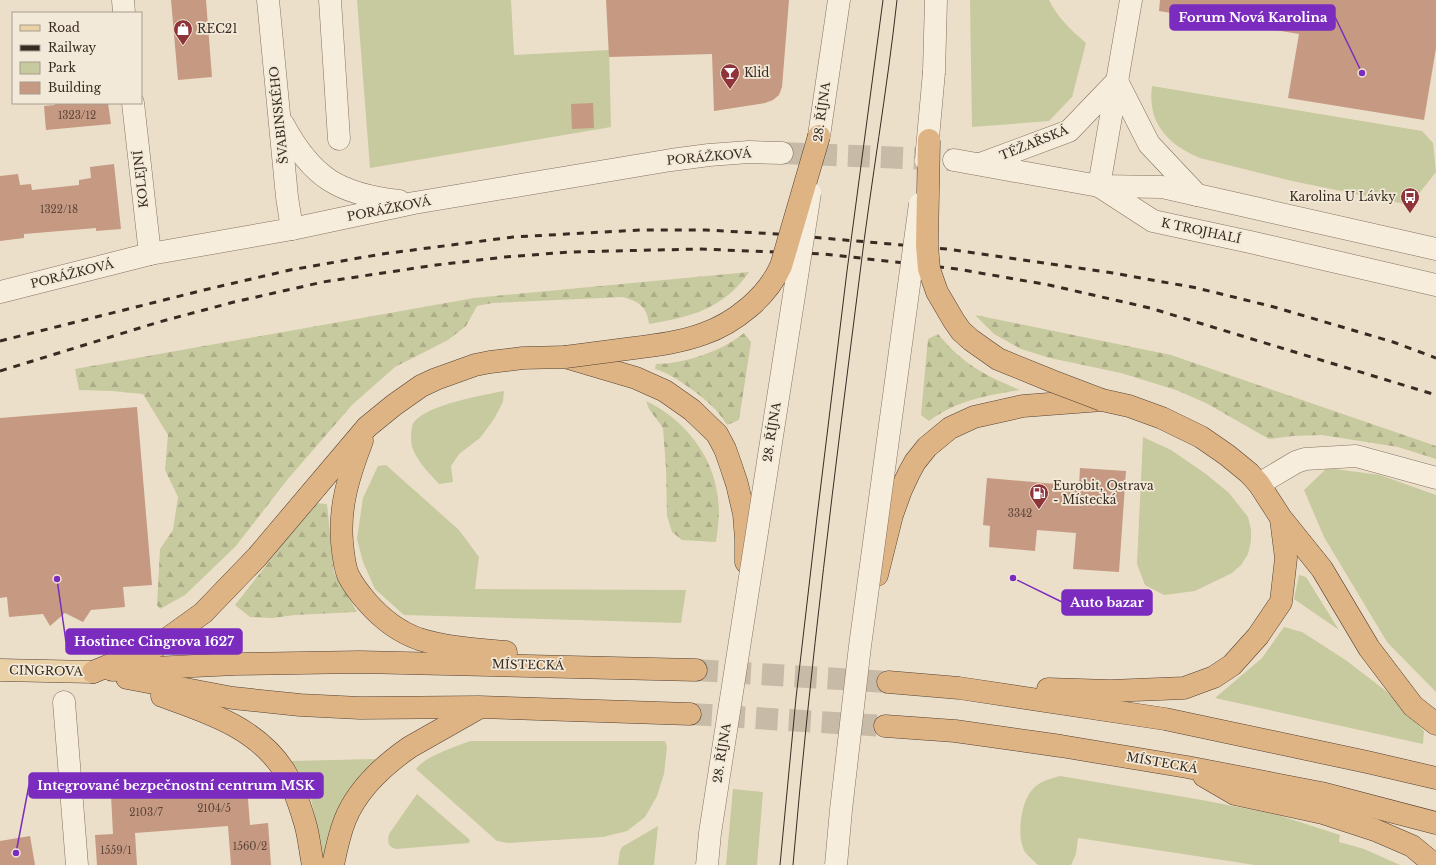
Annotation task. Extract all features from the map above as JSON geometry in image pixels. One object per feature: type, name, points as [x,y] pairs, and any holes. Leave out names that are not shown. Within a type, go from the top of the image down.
[{"type":"highway","points":[[93,672],[157,646],[203,613],[257,557],[367,427],[394,404],[421,386],[475,365],[542,356],[565,357],[663,344],[695,337],[728,322],[757,300],[770,285],[781,266],[819,136]]},
{"type":"highway","points":[[929,140],[927,245],[929,269],[937,292],[961,331],[998,359],[1052,382],[1102,400],[1129,406],[1162,418],[1182,427],[1237,463],[1259,484],[1281,518],[1322,569],[1369,648],[1413,706],[1436,724]]},
{"type":"highway","points":[[565,357],[636,378],[665,391],[692,410],[717,434],[725,449],[738,484],[744,514],[746,539],[744,607]]},
{"type":"highway","points":[[860,646],[892,514],[901,490],[915,462],[938,436],[956,424],[967,419],[991,412],[1023,406],[1102,400]]},
{"type":"highway","name":"MÍSTECKÁ","points":[[93,672],[235,664],[360,662],[689,669],[446,645],[427,641],[411,635],[377,614],[360,594],[351,580],[346,569],[342,549],[341,527],[344,497],[350,472],[367,427]]},
{"type":"highway","points":[[888,682],[959,688],[1110,691],[1184,688],[1214,677],[1232,665],[1258,636],[1281,602],[1286,558],[1281,518]]},
{"type":"highway","points":[[93,672],[233,698],[300,705],[360,708],[480,707],[690,714]]},
{"type":"highway","points":[[93,672],[212,714],[234,725],[270,752],[285,773],[306,824],[313,865]]},
{"type":"highway","points":[[959,688],[1165,719],[1436,778]]},
{"type":"highway","points":[[333,865],[342,829],[350,809],[363,790],[400,754],[480,707]]},
{"type":"highway","name":"MÍSTECKÁ","points":[[885,726],[962,732],[1061,746],[1187,767],[1321,793],[1436,823]]},
{"type":"highway","points":[[1187,767],[1235,794],[1323,813],[1375,830],[1412,846],[1435,865]]},
{"type":"main road","name":"CINGROVA","points":[[0,670],[93,672]]},
{"type":"street","points":[[123,0],[124,12]]},
{"type":"street","name":"ŠVABINSKÉHO","points":[[268,0],[287,197],[292,229]]},
{"type":"street","points":[[330,0],[339,139]]},
{"type":"street","name":"28. ŘÍJNA","points":[[707,865],[710,833],[744,607],[819,136],[839,0]]},
{"type":"street","points":[[836,865],[860,646],[929,140],[934,72],[936,0]]},
{"type":"street","points":[[1099,186],[1131,0]]},
{"type":"street","points":[[1117,81],[1149,144],[1197,195]]},
{"type":"street","name":"TĚŽAŘSKÁ","points":[[980,164],[1069,131],[1117,81]]},
{"type":"street","name":"KOLEJNÍ","points":[[133,104],[150,254]]},
{"type":"street","points":[[280,118],[298,150],[309,164],[325,178],[342,188],[357,193],[376,198],[414,203]]},
{"type":"street","name":"PORÁŽKOVÁ","points":[[0,292],[150,254],[292,229],[414,203],[670,160],[749,152],[782,153]]},
{"type":"street","points":[[954,160],[1099,186],[1162,187],[1436,249]]},
{"type":"street","name":"K TROJHALÍ","points":[[1099,186],[1153,221],[1436,285]]},
{"type":"street","points":[[1259,484],[1296,462],[1304,459],[1356,456],[1436,478]]},
{"type":"street","points":[[64,702],[77,865]]},
{"type":"green space","points":[[357,0],[511,0],[514,55],[609,50],[611,127],[370,168]]},
{"type":"green space","points":[[970,0],[1049,0],[1060,18],[1086,43],[1072,97],[1049,121],[972,127]]},
{"type":"green space","points":[[1152,86],[1422,131],[1433,143],[1436,172],[1410,205],[1292,181],[1200,158],[1178,146],[1162,131],[1153,111],[1151,99]]},
{"type":"green space","points":[[749,272],[729,295],[717,303],[692,314],[649,324],[644,309],[638,303],[623,297],[493,303],[477,306],[466,326],[448,340],[395,367],[352,405],[287,480],[236,546],[185,595],[160,609],[157,605],[160,549],[173,530],[178,497],[165,470],[168,435],[143,394],[79,390],[75,369],[474,298]]},
{"type":"green space","points":[[975,315],[1171,355],[1436,446],[1436,459],[1398,447],[1322,435],[1269,439],[1206,403],[1176,390],[1121,373],[1050,358],[1021,349],[994,334]]},
{"type":"green space","points":[[744,333],[751,342],[739,420],[727,425],[716,410],[696,392],[679,380],[655,369],[656,364],[678,362],[714,351],[735,340]]},
{"type":"green space","points":[[938,334],[957,354],[975,368],[1020,390],[973,400],[951,408],[929,421],[921,415],[928,339]]},
{"type":"green space","points":[[504,391],[503,402],[494,419],[480,438],[459,454],[451,466],[453,482],[439,484],[427,471],[414,452],[412,447],[411,431],[414,422],[421,416],[443,406],[470,398]]},
{"type":"green space","points":[[646,401],[673,418],[684,429],[695,441],[710,468],[715,483],[719,504],[716,542],[682,540],[672,532],[667,516],[663,428],[649,409]]},
{"type":"green space","points":[[1143,437],[1171,450],[1206,474],[1229,493],[1248,517],[1251,530],[1251,541],[1248,554],[1241,565],[1232,573],[1195,591],[1164,595],[1145,585],[1137,564]]},
{"type":"green space","points":[[386,465],[459,530],[479,557],[475,589],[686,590],[681,623],[404,615],[375,589],[363,562],[357,539],[363,498],[378,466]]},
{"type":"green space","points":[[1327,468],[1380,475],[1436,495],[1436,692],[1387,642],[1324,537],[1304,490]]},
{"type":"green space","points":[[315,503],[327,504],[334,573],[357,612],[295,615],[272,618],[250,617],[235,605]]},
{"type":"green space","points":[[1299,575],[1306,577],[1339,630],[1294,599]]},
{"type":"green space","points":[[1284,627],[1302,632],[1347,661],[1386,691],[1424,731],[1423,744],[1215,698],[1262,658]]},
{"type":"green space","points":[[471,741],[665,741],[667,746],[664,774],[657,796],[645,817],[627,831],[603,837],[508,843],[497,841],[416,769],[433,756]]},
{"type":"green space","points":[[378,760],[324,858],[321,860],[316,822],[310,796],[306,784],[292,761]]},
{"type":"green space","points":[[1060,776],[1202,800],[1278,815],[1340,835],[1339,842],[1364,849],[1400,865],[1255,865],[1078,838],[1076,854],[1071,865],[1038,865],[1029,857],[1022,846],[1020,829],[1023,811],[1028,795],[1038,784]]},
{"type":"green space","points":[[733,789],[763,792],[757,865],[726,865]]},
{"type":"green space","points":[[417,794],[470,840],[469,843],[396,849],[391,847],[388,842],[389,834]]},
{"type":"green space","points":[[658,826],[654,865],[618,865],[622,847]]},
{"type":"building","points":[[171,0],[206,0],[212,77],[178,80]]},
{"type":"building","points":[[606,0],[789,0],[782,87],[779,95],[773,100],[765,103],[714,111],[712,54],[609,57]]},
{"type":"building","points":[[1160,0],[1436,0],[1436,48],[1424,120],[1288,98],[1299,34],[1159,11]]},
{"type":"building","points":[[593,103],[594,128],[572,129],[571,104]]},
{"type":"building","points":[[108,104],[111,124],[46,130],[44,106]]},
{"type":"building","points":[[114,164],[121,229],[96,231],[96,228],[24,234],[24,238],[0,241],[0,176],[18,174],[20,185],[31,184],[32,190],[79,185],[79,180],[91,178],[90,167]]},
{"type":"building","points":[[137,407],[152,585],[123,587],[125,607],[91,610],[83,622],[65,613],[50,626],[43,614],[9,617],[7,597],[0,598],[0,418]]},
{"type":"building","points":[[1080,468],[1126,471],[1119,572],[1073,569],[1076,533],[1037,530],[1035,551],[989,547],[990,526],[983,525],[987,478],[1079,486]]},
{"type":"building","points":[[247,786],[250,825],[268,823],[271,865],[231,865],[228,826],[135,833],[137,865],[97,865],[95,835],[113,834],[111,795]]},
{"type":"building","points":[[30,836],[35,865],[0,865],[0,841]]},
{"type":"tunnel","points":[[782,153],[954,160]]},
{"type":"tunnel","points":[[696,670],[888,682]]},
{"type":"tunnel","points":[[690,714],[885,726]]},
{"type":"tram line","points":[[780,865],[796,698],[817,517],[847,271],[883,0]]},
{"type":"tram line","points":[[793,865],[807,717],[832,495],[864,239],[889,68],[897,0]]},
{"type":"railway","points":[[0,341],[290,270],[382,254],[513,237],[640,230],[706,230],[777,234],[947,249],[1113,273],[1197,288],[1274,307],[1393,342],[1436,358]]},
{"type":"railway","points":[[0,371],[159,322],[234,302],[323,282],[436,265],[505,257],[570,252],[699,249],[824,254],[957,269],[1049,285],[1150,308],[1436,395]]},
{"type":"place","name":"REC21","points":[[183,46]]},
{"type":"place","name":"Forum Nová Karolina","points":[[1362,73]]},
{"type":"place","name":"Klid","points":[[730,90]]},
{"type":"place","name":"Karolina U Lávky","points":[[1410,214]]},
{"type":"place","name":"Eurobit, Ostrava - Místecká","points":[[1039,510]]},
{"type":"place","name":"Auto bazar","points":[[1013,578]]},
{"type":"place","name":"Hostinec Cingrova 1627","points":[[57,579]]},
{"type":"place","name":"Integrované bezpečnostní centrum MSK","points":[[16,853]]}]
